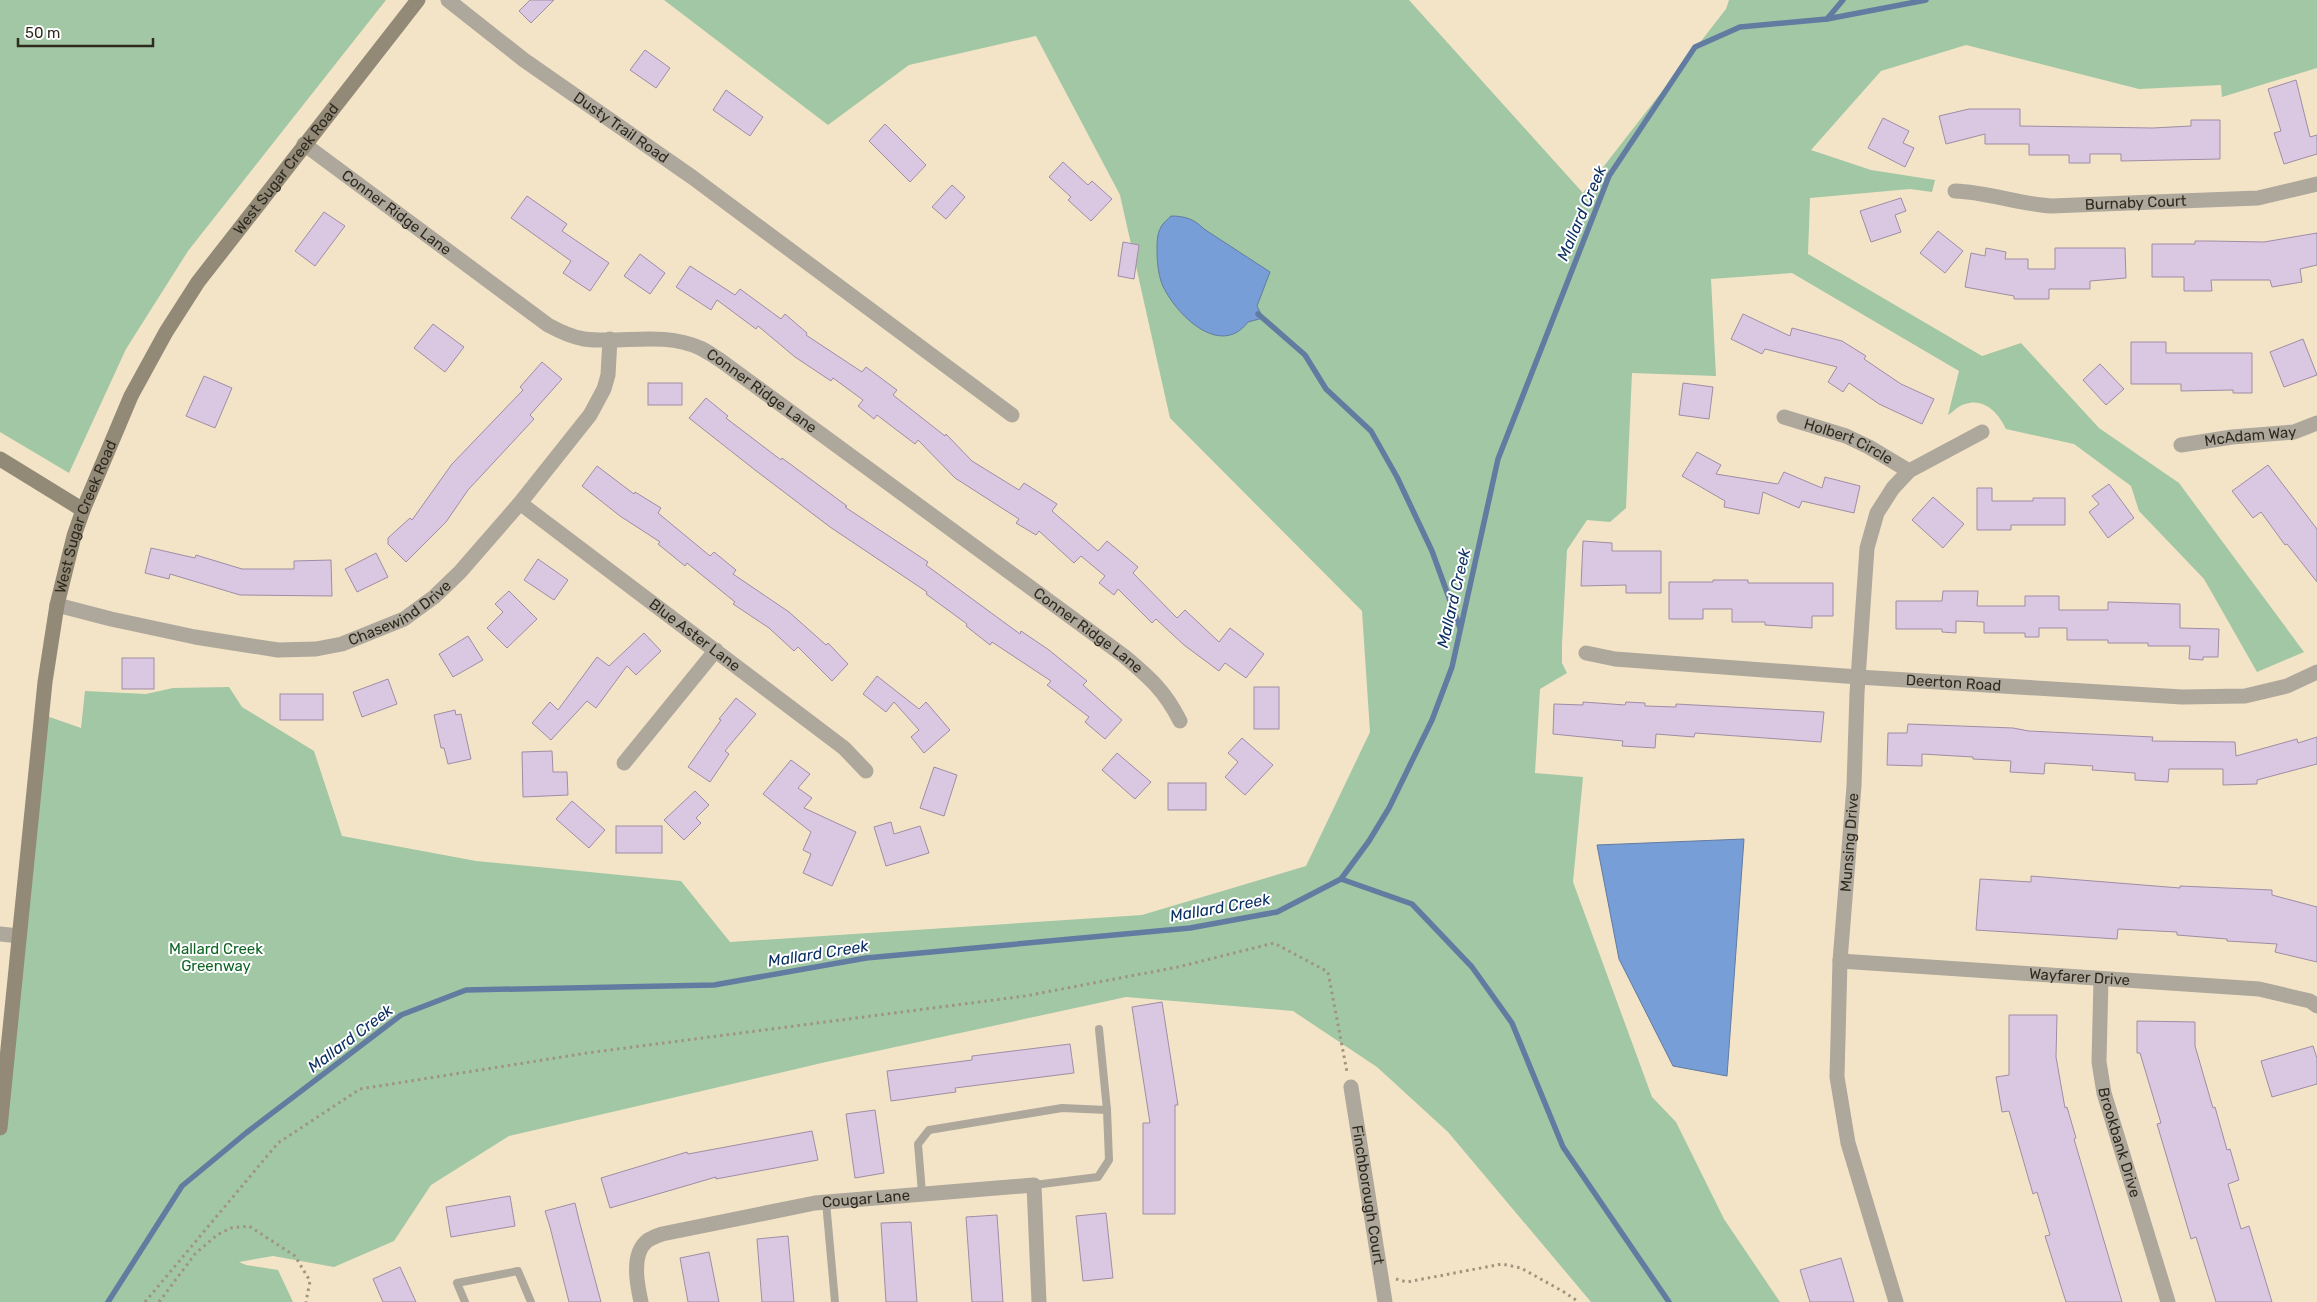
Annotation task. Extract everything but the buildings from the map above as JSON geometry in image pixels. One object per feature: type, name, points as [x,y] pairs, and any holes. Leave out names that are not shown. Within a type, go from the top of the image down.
[{"type":"main road","name":"West Sugar Creek Road","points":[[0,1128],[45,682],[57,605],[82,510],[131,396],[166,332],[219,252],[418,0]]},
{"type":"main road","points":[[0,459],[82,510]]},
{"type":"street","name":"Dusty Trail Road","points":[[448,0],[524,60],[692,177],[1012,415]]},
{"type":"street","name":"Conner Ridge Lane","points":[[304,144],[548,325],[564,333],[584,339],[645,338],[670,340],[699,347],[720,360],[1124,656],[1155,682],[1172,704],[1180,721]]},
{"type":"street","name":"Burnaby Court","points":[[1955,191],[1973,192],[2029,204],[2051,206],[2258,198],[2317,184]]},
{"type":"street","name":"Chasewind Drive","points":[[57,605],[111,619],[240,645],[278,650],[316,649],[342,644],[404,618],[434,598],[460,572],[520,503],[590,414],[604,389],[608,375],[610,339]]},
{"type":"street","name":"Holbert Circle","points":[[1784,417],[1846,436],[1869,447],[1909,471]]},
{"type":"street","name":"McAdam Way","points":[[2181,445],[2223,438],[2294,432],[2317,423]]},
{"type":"street","name":"Munsing Drive","points":[[1896,1302],[1848,1143],[1837,1077],[1840,961],[1854,786],[1858,677],[1867,548],[1878,513],[1892,488],[1909,471],[1982,432]]},
{"type":"street","name":"Blue Aster Lane","points":[[520,503],[844,748],[866,771]]},
{"type":"street","points":[[624,763],[716,650]]},
{"type":"street","name":"Deerton Road","points":[[1586,652],[1615,658],[1858,677],[2182,697],[2245,696],[2287,686],[2317,672]]},
{"type":"street","points":[[0,934],[19,936]]},
{"type":"street","name":"Wayfarer Drive","points":[[1840,961],[2259,989],[2310,1001],[2317,1006]]},
{"type":"street","name":"Brookbank Drive","points":[[2101,979],[2099,1062],[2104,1093],[2168,1302]]},
{"type":"street","name":"Finchborough Court","points":[[1350,1087],[1385,1302]]},
{"type":"street","points":[[1034,1185],[1039,1302]]},
{"type":"street","name":"Cougar Lane","points":[[641,1302],[636,1272],[638,1256],[646,1241],[662,1234],[771,1211],[826,1202],[1034,1185]]},
{"type":"lane","points":[[1034,1185],[1098,1177],[1109,1160],[1107,1110],[1099,1029]]},
{"type":"lane","points":[[922,1193],[918,1144],[929,1130],[1062,1108],[1107,1110]]},
{"type":"lane","points":[[826,1202],[835,1302]]},
{"type":"lane","points":[[465,1302],[457,1284],[518,1271],[531,1302]]},
{"type":"path","points":[[145,1302],[278,1143],[360,1089],[587,1053],[1025,996],[1178,967],[1274,943],[1328,972],[1350,1087]]},
{"type":"path","points":[[160,1302],[196,1254],[217,1235],[231,1228],[249,1226],[295,1256],[310,1281],[306,1302]]},
{"type":"path","points":[[1393,1278],[1407,1282],[1502,1264],[1521,1268],[1578,1302]]},
{"type":"green space","points":[[0,0],[386,0],[188,251],[126,349],[69,473],[0,432]]},
{"type":"green space","name":"Mallard Creek Greenway","points":[[664,0],[1409,0],[1583,193],[1726,9],[1729,0],[2317,0],[2317,68],[2222,97],[2221,85],[2139,89],[1966,45],[1881,71],[1811,150],[1871,170],[1935,180],[1932,192],[1910,189],[1810,198],[1808,254],[1982,356],[2021,343],[2099,428],[2179,483],[2304,652],[2257,672],[2204,579],[2139,511],[2131,486],[2074,444],[2006,429],[1995,413],[1985,405],[1972,402],[1958,407],[1948,415],[1959,371],[1792,273],[1711,279],[1716,376],[1632,373],[1626,508],[1610,522],[1587,520],[1567,550],[1562,663],[1567,673],[1540,689],[1535,773],[1583,777],[1573,882],[1652,1097],[1676,1122],[1724,1219],[1780,1302],[1591,1302],[1448,1132],[1377,1067],[1293,1011],[1126,997],[826,1062],[509,1136],[431,1185],[394,1241],[334,1267],[273,1256],[239,1262],[246,1265],[278,1270],[293,1302],[0,1302],[0,1119],[41,714],[81,728],[85,691],[146,694],[173,688],[229,687],[242,707],[314,751],[342,836],[476,861],[681,881],[730,942],[1142,915],[1306,866],[1370,732],[1362,611],[1170,418],[1120,195],[1036,36],[909,65],[828,125]]},
{"type":"water","points":[[1171,216],[1185,217],[1193,220],[1270,272],[1257,306],[1263,318],[1248,322],[1237,332],[1225,336],[1212,334],[1199,328],[1177,308],[1162,284],[1157,258],[1159,232],[1163,224]]},
{"type":"water","points":[[1744,839],[1727,1076],[1673,1066],[1619,959],[1597,845]]},
{"type":"waterway","points":[[1827,19],[1843,0]]},
{"type":"waterway","name":"Mallard Creek","points":[[108,1302],[182,1186],[246,1133],[401,1015],[466,990],[714,985],[866,958],[1190,928],[1277,912],[1341,879],[1369,841],[1389,808],[1432,720],[1452,667],[1498,459],[1609,176],[1695,47],[1740,27],[1827,19],[1926,0]]},
{"type":"waterway","points":[[1258,314],[1305,355],[1326,389],[1371,431],[1397,477],[1432,551],[1460,628]]},
{"type":"waterway","points":[[1341,879],[1412,904],[1472,967],[1512,1023],[1563,1147],[1669,1302]]}]
